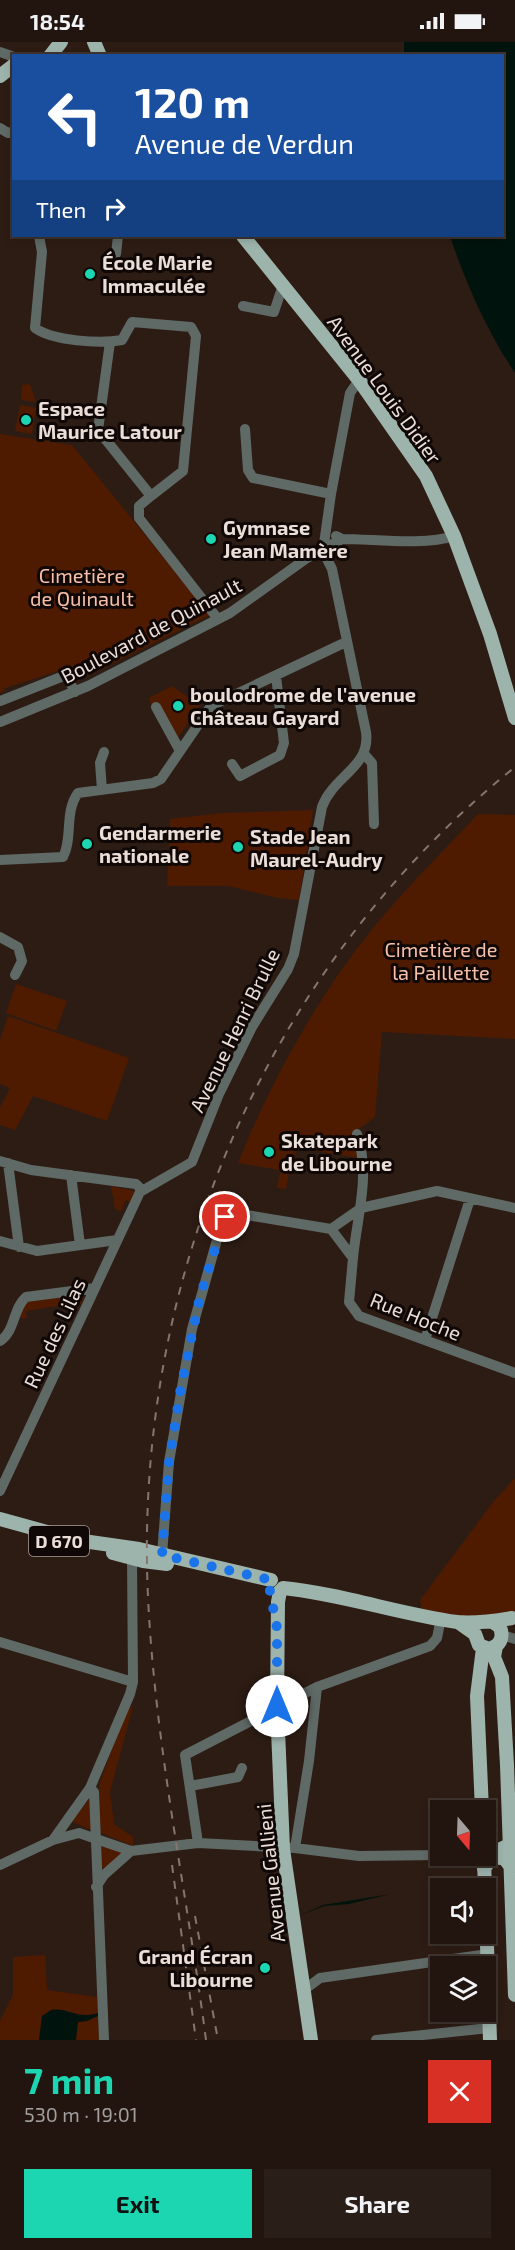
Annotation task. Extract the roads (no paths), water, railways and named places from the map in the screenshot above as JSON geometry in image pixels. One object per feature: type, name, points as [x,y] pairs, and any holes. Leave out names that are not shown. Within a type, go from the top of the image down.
[{"type":"main road","points":[[52,54],[61,42]]},
{"type":"main road","points":[[0,76],[12,67]]},
{"type":"main road","name":"Avenue Louis Didier","points":[[244,237],[359,380],[414,455],[454,536],[490,634],[515,718]]},
{"type":"main road","name":"D 670","points":[[0,1519],[76,1540],[162,1555],[276,1586]]},
{"type":"main road","name":"D 670","points":[[0,1527],[132,1558],[276,1586],[308,1583],[338,1596],[458,1622],[496,1635]]},
{"type":"main road","name":"Avenue Gallieni","points":[[276,1586],[277,1706],[289,1849],[311,2040]]},
{"type":"main road","points":[[482,1800],[477,1696],[496,1635],[513,1617]]},
{"type":"main road","name":"D 670","points":[[458,1622],[475,1634],[477,1643],[496,1635]]},
{"type":"main road","points":[[496,1635],[494,1657],[502,1677],[510,1749],[515,1995]]},
{"type":"main road","points":[[496,1850],[512,1854]]},
{"type":"main road","points":[[496,1858],[506,1859],[512,1854]]},
{"type":"main road","points":[[488,1944],[490,2034]]},
{"type":"street","points":[[39,237],[42,252],[35,328],[46,336],[110,342],[122,340],[132,322],[191,327],[196,336],[183,471],[139,506],[139,518],[218,619]]},
{"type":"street","points":[[116,254],[118,237]]},
{"type":"street","points":[[243,306],[274,312],[283,285]]},
{"type":"street","points":[[110,342],[99,430],[151,496]]},
{"type":"street","points":[[359,380],[350,393],[323,551],[332,569],[366,732],[368,744],[365,755],[372,763],[374,824]]},
{"type":"street","points":[[245,429],[248,470],[253,478],[331,494]]},
{"type":"street","points":[[327,528],[332,535],[342,539],[442,540],[454,536]]},
{"type":"street","name":"Boulevard de Quinault","points":[[0,722],[75,692],[218,619],[238,608],[307,558],[342,539]]},
{"type":"street","points":[[0,861],[63,856],[73,800],[78,794],[153,783],[161,779],[211,706],[346,642]]},
{"type":"street","points":[[17,715],[5,699],[66,675],[75,692]]},
{"type":"street","points":[[232,764],[240,776],[280,755],[284,743],[276,676]]},
{"type":"street","points":[[156,707],[180,751]]},
{"type":"street","points":[[102,790],[100,763],[104,752]]},
{"type":"street","name":"Avenue Henri Brulle","points":[[142,1190],[192,1162],[219,1094],[252,1027],[288,969],[294,954],[325,798],[365,755]]},
{"type":"street","points":[[0,937],[18,947],[22,962],[15,975]]},
{"type":"street","name":"Rue Hoche","points":[[357,1134],[364,1155],[361,1208],[349,1302],[359,1316],[515,1373]]},
{"type":"street","points":[[4,1162],[22,1167],[136,1184],[142,1190]]},
{"type":"street","points":[[4,1162],[10,1183],[19,1247]]},
{"type":"street","points":[[10,1183],[22,1167]]},
{"type":"street","points":[[71,1174],[80,1245]]},
{"type":"street","name":"Rue des Lilas","points":[[0,1491],[142,1190]]},
{"type":"street","points":[[331,1229],[361,1208],[437,1191],[515,1208]]},
{"type":"street","points":[[425,1340],[470,1198]]},
{"type":"street","points":[[162,1555],[169,1462],[181,1387],[200,1297],[222,1221],[234,1213],[331,1229],[353,1258]]},
{"type":"street","points":[[0,1241],[37,1251],[117,1240]]},
{"type":"street","points":[[0,1341],[6,1337],[21,1302],[26,1297],[95,1288]]},
{"type":"street","points":[[53,1840],[92,1785],[133,1682],[132,1558]]},
{"type":"street","points":[[192,1843],[190,1786],[185,1755],[317,1687],[430,1646],[437,1638],[441,1618]]},
{"type":"street","points":[[0,1642],[133,1682]]},
{"type":"street","points":[[289,1849],[309,1761],[317,1687]]},
{"type":"street","points":[[190,1786],[238,1777],[242,1768]]},
{"type":"street","points":[[92,1785],[104,2040]]},
{"type":"street","points":[[66,1821],[96,1837],[131,1851],[192,1843],[359,1856],[430,1855]]},
{"type":"street","points":[[0,1864],[71,1834],[96,1837]]},
{"type":"street","points":[[96,1888],[104,1875],[131,1851]]},
{"type":"street","points":[[304,1990],[320,1978],[488,1954]]},
{"type":"street","points":[[301,1966],[320,1978]]},
{"type":"street","points":[[376,2040],[490,2034]]},
{"type":"railway","points":[[206,2040],[164,1764],[148,1597],[149,1479],[164,1362],[192,1248],[232,1138],[286,1034],[350,936],[427,847],[515,767]]},
{"type":"railway","points":[[172,1865],[196,2040]]},
{"type":"railway","points":[[195,1916],[218,2040]]},
{"type":"place","name":"École Marie Immaculée","points":[[90,274]]},
{"type":"place","name":"Espace Maurice Latour","points":[[26,420]]},
{"type":"place","name":"Gymnase Jean Mamère","points":[[211,539]]},
{"type":"place","name":"boulodrome de l'avenue Château Gayard","points":[[178,706]]},
{"type":"place","name":"Gendarmerie nationale","points":[[87,844]]},
{"type":"place","name":"Stade Jean Maurel-Audry","points":[[238,847]]},
{"type":"place","name":"Skatepark de Libourne","points":[[269,1152]]},
{"type":"place","name":"Grand Écran Libourne","points":[[265,1968]]},
{"type":"park label","name":"Cimetière de Quinault","points":[[82,586]]},
{"type":"park label","name":"Cimetière de la Paillette","points":[[441,960]]}]
